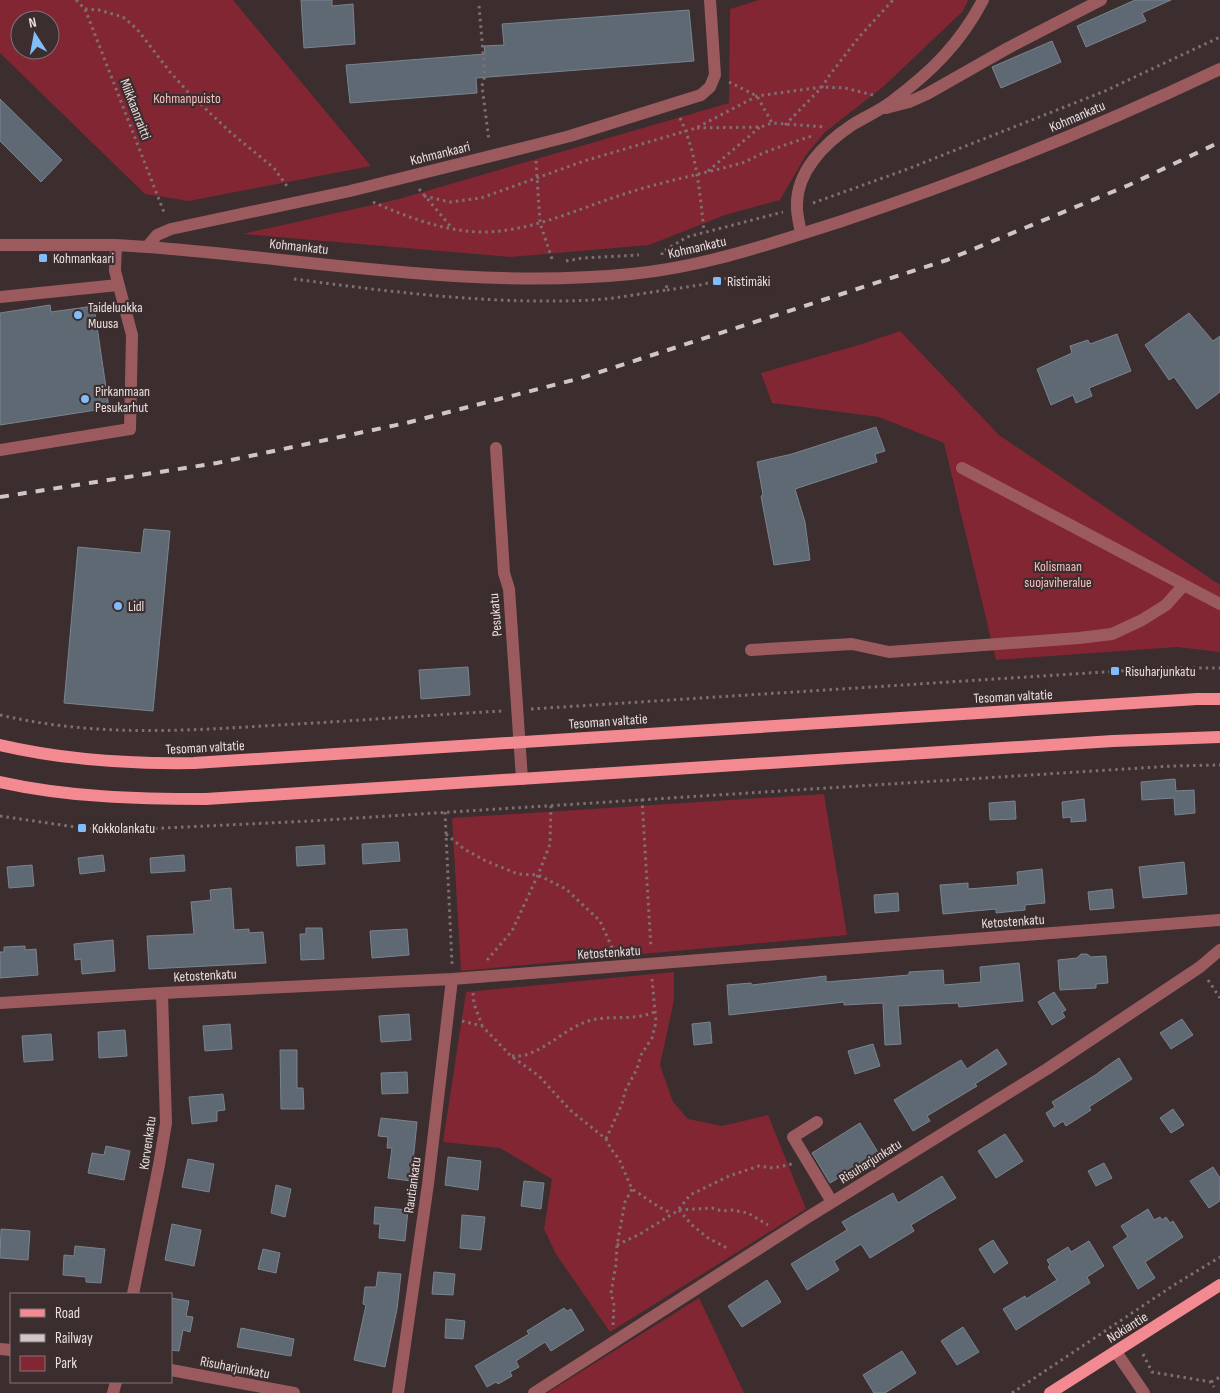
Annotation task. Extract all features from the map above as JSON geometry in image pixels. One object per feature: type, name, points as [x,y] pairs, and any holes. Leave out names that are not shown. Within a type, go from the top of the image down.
[{"type":"main road","name":"Tesoman valtatie","points":[[0,745],[74,758],[117,762],[194,763],[1220,699]]},
{"type":"main road","points":[[0,782],[49,791],[144,799],[206,799],[1113,741],[1220,737]]},
{"type":"main road","name":"Nokiantie","points":[[1050,1393],[1220,1285]]},
{"type":"street","points":[[710,0],[715,75]]},
{"type":"street","points":[[801,234],[797,208],[798,195],[807,169],[830,142],[893,101],[930,70],[956,44],[974,17],[982,0]]},
{"type":"street","points":[[881,109],[909,102],[927,94],[1008,48],[1101,0]]},
{"type":"street","name":"Kohmankatu","points":[[147,247],[470,278],[585,277],[664,270],[713,260],[889,205],[979,172],[1114,117],[1220,68]]},
{"type":"street","name":"Kohmankaari","points":[[147,247],[157,235],[171,229],[300,203],[570,136],[701,95],[710,87],[715,75]]},
{"type":"street","points":[[0,245],[116,245],[147,247]]},
{"type":"street","points":[[0,450],[130,429],[132,335],[115,271],[116,245]]},
{"type":"street","points":[[0,297],[118,285]]},
{"type":"street","name":"Pesukatu","points":[[496,448],[504,574],[509,589],[522,779]]},
{"type":"street","points":[[962,468],[1220,604]]},
{"type":"street","points":[[751,650],[852,644],[889,652],[1112,634],[1166,606],[1183,586]]},
{"type":"street","name":"Ketostenkatu","points":[[0,1003],[162,992],[476,978],[1220,920]]},
{"type":"street","name":"Risuharjunkatu","points":[[534,1393],[832,1202],[1047,1069],[1200,967],[1220,950]]},
{"type":"street","name":"Rautiankatu","points":[[398,1393],[428,1184],[452,979]]},
{"type":"street","name":"Korvenkatu","points":[[133,1293],[158,1173],[166,1123],[162,992]]},
{"type":"street","points":[[817,1122],[793,1137],[832,1202]]},
{"type":"street","points":[[1116,1352],[1144,1393]]},
{"type":"street","name":"Risuharjunkatu","points":[[172,1370],[294,1393]]},
{"type":"path","name":"Miikkaanraitti","points":[[76,0],[85,9],[171,229]]},
{"type":"path","points":[[785,125],[822,87],[859,37],[893,0]]},
{"type":"path","points":[[479,6],[485,75],[482,86],[490,156]]},
{"type":"path","points":[[85,9],[99,10],[123,18],[136,28],[189,93],[230,132],[274,168],[300,203]]},
{"type":"path","points":[[654,254],[662,252],[687,237],[815,203],[905,170],[1105,91],[1220,37]]},
{"type":"path","points":[[715,75],[757,96],[772,123]]},
{"type":"path","points":[[424,196],[450,202],[481,198],[584,161],[686,132],[757,96],[822,87],[845,88],[893,101]]},
{"type":"path","points":[[682,122],[698,175],[704,232]]},
{"type":"path","points":[[696,128],[761,127],[772,123],[836,128],[852,126]]},
{"type":"path","points":[[705,173],[761,127]]},
{"type":"path","points":[[350,191],[395,212],[424,222],[453,229],[479,232],[507,230],[540,223],[631,192],[745,162],[766,152],[818,134]]},
{"type":"path","points":[[536,166],[540,223],[553,263],[545,264]]},
{"type":"path","points":[[410,176],[424,196],[453,229]]},
{"type":"path","points":[[662,252],[664,270]]},
{"type":"path","points":[[563,261],[582,258],[646,255]]},
{"type":"path","points":[[667,290],[728,278]]},
{"type":"path","points":[[0,715],[73,728],[146,732],[216,730],[1114,671],[1189,667],[1220,668]]},
{"type":"path","points":[[0,816],[82,828],[122,830],[310,821],[1220,764]]},
{"type":"path","points":[[606,1140],[622,1104],[625,1091],[637,1070],[640,1055],[652,1038],[656,1022],[642,799]]},
{"type":"path","points":[[551,805],[550,844],[538,876],[512,931],[488,958],[476,978],[474,1004],[482,1026],[511,1056],[538,1076],[570,1110],[606,1140],[619,1159],[632,1189],[671,1213]]},
{"type":"path","points":[[445,812],[452,979]]},
{"type":"path","points":[[446,834],[464,849],[486,861],[518,874],[538,876],[566,889],[600,921],[620,966]]},
{"type":"path","points":[[1200,967],[1220,998]]},
{"type":"path","points":[[511,1056],[529,1054],[547,1046],[560,1035],[593,1020],[643,1017],[654,1012]]},
{"type":"path","points":[[470,1022],[482,1026]]},
{"type":"path","points":[[679,1210],[690,1195],[729,1176],[759,1166],[773,1168],[806,1160]]},
{"type":"path","points":[[614,1342],[614,1305],[611,1293],[617,1244],[625,1202],[632,1189]]},
{"type":"path","points":[[617,1244],[640,1234],[671,1213],[679,1210],[712,1208],[748,1213],[757,1220],[785,1232]]},
{"type":"path","points":[[679,1210],[692,1225],[708,1238],[744,1258]]},
{"type":"path","points":[[1012,1393],[1174,1285],[1220,1257]]},
{"type":"path","points":[[1142,1354],[1152,1372],[1211,1382],[1220,1377]]},
{"type":"path","points":[[1211,1382],[1214,1387]]},
{"type":"green space","name":"Kohmanpuisto","points":[[0,0],[233,0],[371,166],[189,201],[145,194],[0,53]]},
{"type":"green space","points":[[759,0],[968,0],[963,11],[884,86],[824,133],[806,155],[780,200],[725,215],[649,245],[511,257],[243,234],[399,199],[729,103],[730,9]]},
{"type":"green space","name":"Kolismaan suojaviheralue","points":[[900,331],[999,435],[1220,585],[1220,652],[1177,647],[996,660],[944,443],[879,417],[772,403],[761,373]]},
{"type":"green space","points":[[824,794],[847,935],[461,971],[452,818]]},
{"type":"green space","points":[[674,972],[674,1000],[660,1065],[673,1102],[688,1119],[722,1126],[768,1115],[806,1209],[610,1332],[556,1254],[544,1229],[552,1179],[500,1148],[443,1142],[466,992]]},
{"type":"green space","points":[[699,1298],[744,1393],[547,1393]]},
{"type":"building","points":[[301,0],[332,0],[332,6],[353,4],[355,44],[304,48]]},
{"type":"building","points":[[1135,0],[1171,0],[1142,13],[1146,21],[1086,47],[1077,26]]},
{"type":"building","points":[[689,10],[694,61],[476,78],[477,93],[350,103],[346,65],[485,54],[484,46],[504,45],[502,24]]},
{"type":"building","points":[[1052,41],[1061,62],[1001,88],[992,67]]},
{"type":"building","points":[[0,99],[62,160],[41,182],[0,141]]},
{"type":"building","points":[[50,305],[51,312],[94,306],[109,408],[0,425],[0,313]]},
{"type":"building","points":[[1189,313],[1213,341],[1220,336],[1220,392],[1197,409],[1174,377],[1169,380],[1145,345]]},
{"type":"building","points":[[1117,334],[1131,371],[1089,388],[1092,396],[1076,403],[1073,395],[1051,405],[1037,369],[1072,353],[1070,346],[1088,340],[1090,344]]},
{"type":"building","points":[[876,427],[885,451],[875,454],[877,462],[795,489],[805,522],[810,560],[774,565],[761,496],[763,495],[757,462],[792,454]]},
{"type":"building","name":"Lidl","points":[[144,529],[170,531],[153,711],[64,703],[78,547],[141,553]]},
{"type":"building","points":[[468,667],[470,695],[421,699],[419,670]]},
{"type":"building","points":[[1175,779],[1176,791],[1194,790],[1195,813],[1175,815],[1174,798],[1142,800],[1141,782]]},
{"type":"building","points":[[1084,799],[1086,821],[1071,822],[1071,817],[1063,818],[1062,802]]},
{"type":"building","points":[[1015,801],[1016,819],[990,820],[989,803]]},
{"type":"building","points":[[398,842],[400,861],[363,864],[362,844]]},
{"type":"building","points":[[324,845],[325,864],[297,866],[296,847]]},
{"type":"building","points":[[103,855],[105,871],[80,874],[78,858]]},
{"type":"building","points":[[184,855],[185,871],[151,873],[150,858]]},
{"type":"building","points":[[1184,862],[1187,894],[1143,898],[1139,867]]},
{"type":"building","points":[[32,865],[34,886],[9,888],[7,867]]},
{"type":"building","points":[[1042,869],[1045,903],[1025,905],[1025,910],[996,913],[996,909],[943,914],[940,885],[968,883],[968,889],[1018,885],[1017,872]]},
{"type":"building","points":[[231,888],[234,930],[249,929],[249,933],[263,932],[266,963],[149,969],[147,936],[194,934],[191,902],[211,900],[210,890]]},
{"type":"building","points":[[1112,889],[1114,908],[1090,910],[1088,892]]},
{"type":"building","points":[[898,893],[899,911],[875,913],[874,895]]},
{"type":"building","points":[[306,928],[322,928],[324,959],[301,960],[300,934],[306,934]]},
{"type":"building","points":[[407,929],[409,955],[372,958],[370,931]]},
{"type":"building","points":[[113,940],[115,971],[82,974],[81,959],[75,960],[74,944]]},
{"type":"building","points":[[25,946],[25,950],[36,949],[38,975],[0,978],[0,952],[4,952],[4,947]]},
{"type":"building","points":[[1081,954],[1087,954],[1091,957],[1106,956],[1108,983],[1096,984],[1096,988],[1060,990],[1058,960],[1077,958]]},
{"type":"building","points":[[1019,963],[1023,1001],[959,1007],[958,1003],[898,1006],[901,1044],[885,1045],[883,1003],[844,1005],[844,1002],[729,1015],[727,985],[751,983],[752,985],[826,976],[826,982],[909,975],[909,972],[943,970],[944,985],[981,982],[980,967]]},
{"type":"building","points":[[1054,992],[1066,1010],[1062,1012],[1065,1017],[1052,1025],[1038,1002]]},
{"type":"building","points":[[409,1014],[411,1040],[381,1042],[379,1016]]},
{"type":"building","points":[[1182,1019],[1193,1035],[1171,1049],[1160,1033]]},
{"type":"building","points":[[710,1022],[712,1043],[694,1045],[692,1024]]},
{"type":"building","points":[[230,1024],[232,1049],[205,1051],[203,1026]]},
{"type":"building","points":[[125,1030],[127,1056],[99,1058],[98,1032]]},
{"type":"building","points":[[51,1034],[53,1060],[24,1062],[22,1036]]},
{"type":"building","points":[[873,1044],[880,1066],[855,1074],[848,1051]]},
{"type":"building","points":[[997,1049],[1007,1064],[975,1084],[977,1086],[927,1116],[930,1121],[913,1131],[894,1100],[961,1060],[967,1069]]},
{"type":"building","points":[[280,1050],[297,1050],[297,1088],[303,1088],[304,1109],[281,1109]]},
{"type":"building","points":[[1119,1058],[1132,1079],[1089,1107],[1091,1110],[1066,1126],[1063,1121],[1054,1127],[1046,1113],[1055,1107],[1052,1102]]},
{"type":"building","points":[[407,1072],[408,1093],[382,1094],[381,1073]]},
{"type":"building","points":[[223,1094],[225,1110],[217,1111],[217,1121],[192,1124],[189,1097]]},
{"type":"building","points":[[1173,1109],[1184,1125],[1171,1133],[1160,1118]]},
{"type":"building","points":[[381,1118],[417,1122],[411,1181],[388,1178],[392,1148],[387,1148],[388,1137],[378,1136]]},
{"type":"building","points":[[860,1123],[879,1154],[830,1183],[812,1153]]},
{"type":"building","points":[[1005,1134],[1023,1161],[996,1178],[978,1151]]},
{"type":"building","points":[[106,1146],[130,1151],[124,1180],[88,1173],[92,1153],[104,1155]]},
{"type":"building","points":[[448,1157],[481,1161],[478,1190],[445,1185]]},
{"type":"building","points":[[188,1159],[214,1164],[209,1192],[182,1187]]},
{"type":"building","points":[[1104,1163],[1112,1178],[1096,1186],[1088,1171]]},
{"type":"building","points":[[1213,1167],[1220,1178],[1220,1201],[1209,1208],[1190,1181]]},
{"type":"building","points":[[942,1176],[956,1198],[911,1225],[914,1231],[870,1258],[861,1244],[834,1261],[839,1270],[807,1290],[791,1264],[847,1230],[842,1222],[893,1193],[898,1203]]},
{"type":"building","points":[[524,1181],[544,1183],[541,1209],[521,1206]]},
{"type":"building","points":[[276,1185],[291,1189],[285,1217],[271,1213]]},
{"type":"building","points":[[375,1207],[408,1210],[405,1241],[379,1238],[380,1224],[374,1224]]},
{"type":"building","points":[[1148,1209],[1154,1220],[1160,1217],[1162,1220],[1166,1217],[1170,1223],[1173,1221],[1183,1237],[1145,1262],[1155,1278],[1138,1289],[1113,1247],[1128,1237],[1121,1226]]},
{"type":"building","points":[[462,1215],[485,1217],[481,1250],[460,1248]]},
{"type":"building","points":[[172,1224],[201,1230],[194,1266],[165,1260]]},
{"type":"building","points":[[1,1229],[30,1231],[28,1260],[0,1258]]},
{"type":"building","points":[[993,1240],[1008,1263],[994,1273],[979,1249]]},
{"type":"building","points":[[1089,1241],[1104,1266],[1087,1277],[1090,1283],[1016,1330],[1003,1309],[1025,1296],[1026,1299],[1057,1280],[1048,1267],[1050,1265],[1047,1260],[1068,1247],[1071,1252]]},
{"type":"building","points":[[75,1246],[105,1249],[101,1283],[86,1282],[86,1277],[63,1275],[64,1255],[74,1256]]},
{"type":"building","points":[[263,1249],[280,1253],[276,1273],[258,1269]]},
{"type":"building","points":[[378,1272],[401,1274],[397,1309],[385,1367],[354,1360],[366,1305],[363,1304],[365,1287],[376,1287]]},
{"type":"building","points":[[434,1272],[455,1274],[453,1295],[432,1294]]},
{"type":"building","points":[[767,1280],[781,1302],[742,1327],[728,1306]]},
{"type":"building","points":[[172,1298],[189,1301],[186,1316],[193,1317],[190,1332],[183,1330],[179,1351],[172,1350]]},
{"type":"building","points":[[564,1308],[567,1311],[571,1309],[584,1330],[551,1351],[545,1342],[516,1361],[519,1367],[510,1372],[512,1376],[498,1384],[496,1382],[487,1387],[475,1366],[529,1334],[527,1331]]},
{"type":"building","points":[[446,1319],[465,1321],[463,1339],[445,1338]]},
{"type":"building","points":[[963,1327],[979,1352],[957,1365],[941,1341]]},
{"type":"building","points":[[241,1328],[294,1339],[291,1356],[237,1347]]},
{"type":"building","points":[[902,1351],[916,1373],[885,1393],[874,1393],[863,1375]]},
{"type":"railway","points":[[0,497],[217,463],[406,423],[581,378],[947,260],[1129,185],[1220,142]]},
{"type":"place","name":"Kohmankaari","points":[[43,258]]},
{"type":"place","name":"Ristimäki","points":[[717,281]]},
{"type":"place","name":"Taideluokka Muusa","points":[[78,315]]},
{"type":"place","name":"Pirkanmaan Pesukarhut","points":[[85,399]]},
{"type":"place","name":"Lidl","points":[[118,606]]},
{"type":"place","name":"Risuharjunkatu","points":[[1115,671]]},
{"type":"place","name":"Kokkolankatu","points":[[82,828]]}]
